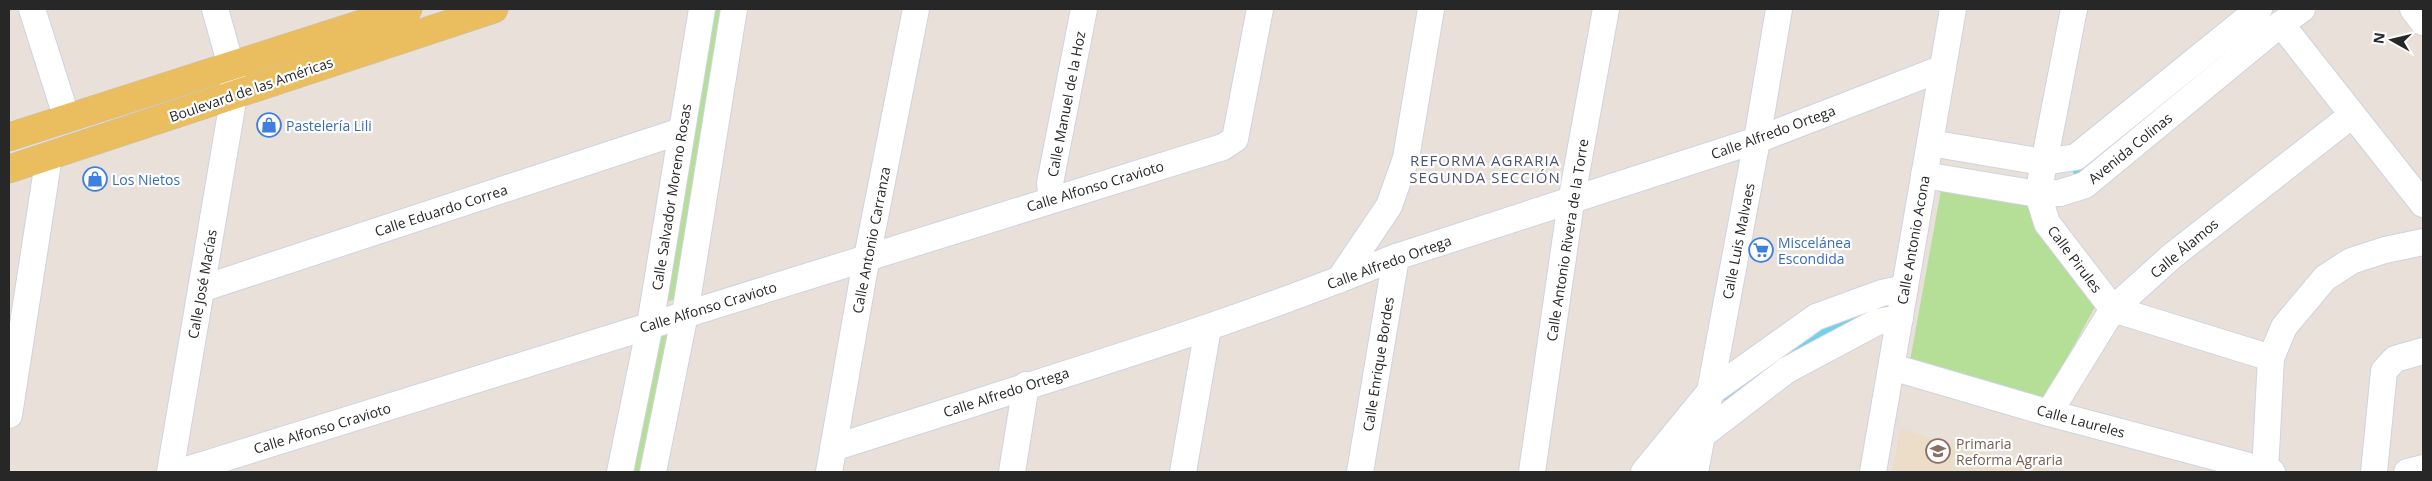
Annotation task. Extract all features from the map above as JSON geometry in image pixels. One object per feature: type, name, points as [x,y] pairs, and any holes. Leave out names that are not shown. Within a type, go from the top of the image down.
[{"type":"main road","name":"Boulevard de las Américas","points":[[9,169],[494,9]]},
{"type":"main road","name":"Boulevard de las Américas","points":[[9,137],[399,10]]},
{"type":"street","points":[[32,9],[66,119]]},
{"type":"street","name":"Calle José Macías","points":[[170,472],[234,96],[231,66],[215,9]]},
{"type":"street","name":"Calle Salvador Moreno Rosas","points":[[620,472],[650,325],[702,9]]},
{"type":"street","points":[[653,472],[685,314],[734,9]]},
{"type":"street","name":"Calle Antonio Carranza","points":[[831,460],[867,257],[916,9]]},
{"type":"street","name":"Calle Manuel de la Hoz","points":[[1052,199],[1050,183],[1084,9]]},
{"type":"street","name":"Calle Alfonso Cravioto","points":[[180,472],[1224,147],[1235,139],[1260,9]]},
{"type":"street","points":[[1339,280],[1389,206],[1406,158],[1431,9]]},
{"type":"street","name":"Calle Antonio Rivera de la Torre","points":[[1532,472],[1571,202],[1606,9]]},
{"type":"street","name":"Calle Luis Malvaes","points":[[1695,472],[1708,394],[1757,140],[1779,9]]},
{"type":"street","name":"Calle Antonio Acona","points":[[1873,472],[1953,9]]},
{"type":"street","name":"Avenida Colinas","points":[[1930,144],[2043,162],[2076,157],[2259,9]]},
{"type":"street","points":[[2413,9],[2423,22]]},
{"type":"street","name":"Calle Pirules","points":[[2076,10],[2043,162],[2038,194],[2048,223],[2113,309]]},
{"type":"street","points":[[2292,16],[2352,115],[2423,204]]},
{"type":"street","name":"Avenida Colinas","points":[[1924,176],[2038,194],[2060,193],[2085,185],[2292,16]]},
{"type":"street","name":"Calle Alfredo Ortega","points":[[831,460],[1026,385],[1208,328],[1339,280],[1396,256],[1571,202],[1757,140],[1943,68]]},
{"type":"street","name":"Calle Álamos","points":[[2049,413],[2113,309],[2172,256],[2352,115]]},
{"type":"street","name":"Calle Eduardo Correa","points":[[201,290],[682,130]]},
{"type":"street","points":[[9,415],[49,156]]},
{"type":"street","points":[[2266,472],[2271,358],[2284,327],[2325,278],[2351,261],[2385,250],[2423,242]]},
{"type":"street","name":"Calle Enrique Bordes","points":[[1360,472],[1396,256]]},
{"type":"street","points":[[1644,472],[1708,394],[1816,317],[1882,293],[1905,288]]},
{"type":"street","points":[[2113,309],[2271,358]]},
{"type":"street","points":[[1672,472],[1701,436],[1787,370],[1877,322],[1900,318]]},
{"type":"street","points":[[1183,472],[1208,328]]},
{"type":"street","points":[[2374,472],[2384,371],[2395,359],[2423,351]]},
{"type":"street","name":"Calle Laureles","points":[[1892,367],[2049,413],[2266,472],[2272,472]]},
{"type":"street","points":[[1012,472],[1026,385]]},
{"type":"street","points":[[2407,472],[2423,468]]},
{"type":"shaded area","name":"Primaria Reforma Agraria","points":[[1900,429],[2057,472],[1892,472]]},
{"type":"green space","points":[[709,9],[725,9],[675,299],[658,305]]},
{"type":"green space","points":[[1941,190],[2030,203],[2029,212],[2096,297],[2097,303],[2047,395],[2041,399],[1910,361]]},
{"type":"green space","points":[[671,325],[643,472],[628,472],[654,329]]},
{"type":"waterway","points":[[2082,169],[2139,124]]},
{"type":"waterway","points":[[1730,393],[1806,342],[1855,321]]},
{"type":"place","name":"Pastelería Lili","points":[[269,125]]},
{"type":"place","name":"Los Nietos","points":[[95,179]]},
{"type":"place","name":"Miscelánea Escondida","points":[[1761,250]]},
{"type":"place","name":"Primaria Reforma Agraria","points":[[1938,451]]},
{"type":"district","name":"REFORMA AGRARIA SEGUNDA SECCIÓN","points":[[1485,168]]}]
